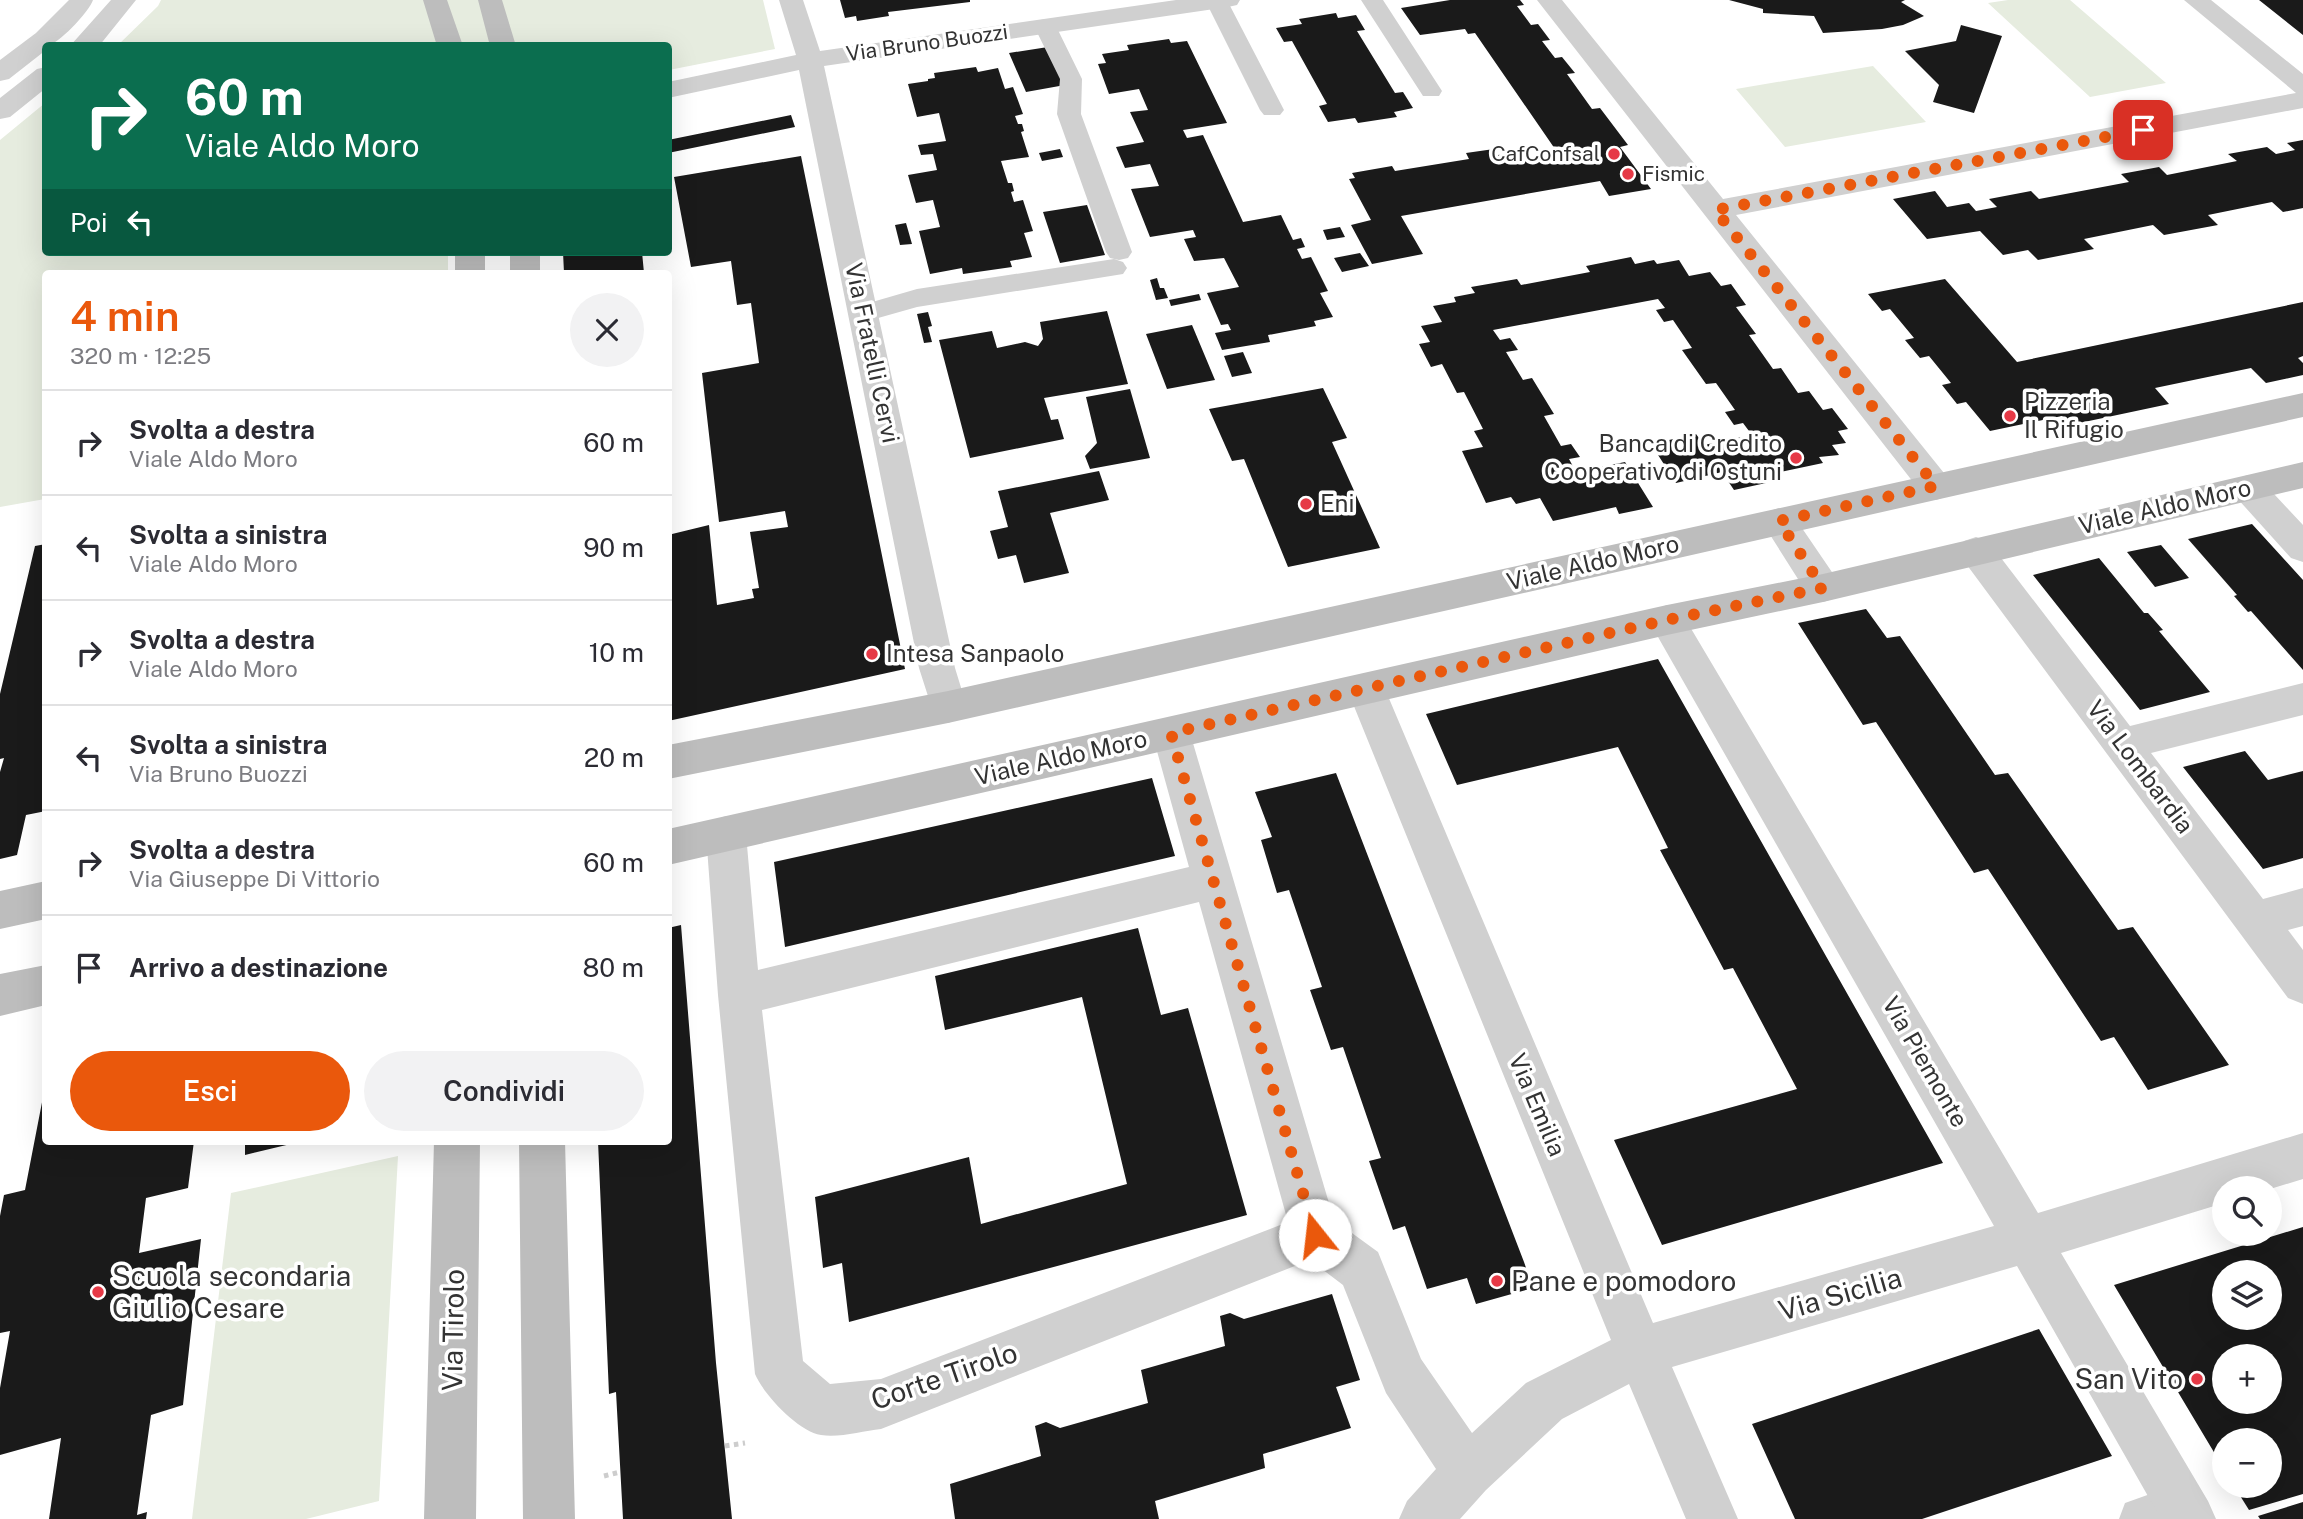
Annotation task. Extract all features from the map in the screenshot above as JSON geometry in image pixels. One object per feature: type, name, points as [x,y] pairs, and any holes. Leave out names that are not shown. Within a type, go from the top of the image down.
[{"type":"street","points":[[0,73],[45,38],[81,0]]},
{"type":"street","points":[[88,42],[124,0]]},
{"type":"street","name":"Via Fratelli Cervi","points":[[791,0],[810,60],[937,668],[948,707]]},
{"type":"street","points":[[1549,0],[1936,486]]},
{"type":"street","points":[[2196,0],[2303,87]]},
{"type":"street","name":"Via Bruno Buozzi","points":[[672,89],[810,60],[1223,1]]},
{"type":"street","points":[[492,4],[502,42]]},
{"type":"street","points":[[439,10],[449,42]]},
{"type":"street","points":[[0,111],[42,78]]},
{"type":"street","points":[[1715,210],[2303,100]]},
{"type":"street","name":"Viale Aldo Moro","points":[[672,761],[948,707],[2303,405]]},
{"type":"street","name":"Viale Aldo Moro","points":[[672,846],[1667,620],[1823,588],[2303,475]]},
{"type":"street","points":[[2248,488],[2303,548]]},
{"type":"street","points":[[1779,521],[1823,588]]},
{"type":"street","name":"Via Lombardia","points":[[1976,551],[2303,984]]},
{"type":"street","name":"Via Piemonte","points":[[1667,620],[2028,1240],[2171,1514]]},
{"type":"street","name":"Via Emilia","points":[[1366,689],[1601,1260],[1712,1519]]},
{"type":"street","points":[[2122,744],[2303,699]]},
{"type":"street","points":[[1171,733],[1315,1235],[1361,1269],[1403,1376],[1468,1472]]},
{"type":"street","name":"Corte Tirolo","points":[[726,834],[738,995],[780,1374],[822,1410],[881,1404],[1315,1235]]},
{"type":"street","points":[[738,995],[1211,880]]},
{"type":"street","points":[[0,910],[42,901]]},
{"type":"street","points":[[2255,920],[2303,907]]},
{"type":"street","points":[[0,995],[42,986]]},
{"type":"street","name":"Via Tirolo","points":[[450,1519],[457,1145]]},
{"type":"street","points":[[542,1145],[549,1519]]},
{"type":"street","name":"Via Sicilia","points":[[1425,1519],[1468,1472],[1544,1401],[1642,1351],[2028,1240],[2303,1156]]},
{"type":"lane","points":[[1372,0],[1431,91]]},
{"type":"lane","name":"Via Bruno Buozzi","points":[[1223,1],[1272,110]]},
{"type":"lane","points":[[864,313],[917,298],[1116,260],[1069,114],[1072,79],[1045,26]]},
{"type":"path","points":[[725,1446],[744,1443]]},
{"type":"path","points":[[600,1477],[620,1472]]},
{"type":"shaded area","points":[[161,0],[763,0],[775,49],[672,69],[672,42],[121,42]]},
{"type":"shaded area","points":[[2008,0],[2070,0],[2166,83],[2090,97],[1988,3]]},
{"type":"shaded area","points":[[1873,66],[1926,122],[1785,147],[1736,89]]},
{"type":"shaded area","points":[[42,105],[42,256],[448,256],[448,270],[42,270],[42,500],[0,507],[0,140]]},
{"type":"shaded area","points":[[398,1156],[379,1501],[306,1519],[192,1519],[231,1193]]},
{"type":"building","points":[[840,0],[970,2],[888,12],[889,16],[857,21],[856,16],[845,18]]},
{"type":"building","points":[[1450,0],[1520,0],[1524,5],[1517,6],[1531,25],[1538,24],[1550,40],[1542,41],[1555,58],[1562,57],[1575,73],[1567,74],[1592,109],[1600,108],[1628,145],[1620,147],[1651,189],[1609,196],[1600,181],[1401,216],[1423,254],[1372,264],[1351,225],[1371,220],[1349,179],[1355,178],[1352,173],[1392,166],[1395,171],[1469,159],[1466,153],[1494,149],[1498,155],[1522,151],[1528,159],[1553,154],[1555,149],[1475,33],[1468,34],[1465,29],[1420,35],[1401,8]]},
{"type":"building","points":[[1729,0],[1905,0],[1901,2],[1924,16],[1903,25],[1882,29],[1823,33],[1814,16],[1763,13],[1763,9]]},
{"type":"building","points":[[2259,0],[2303,0],[2303,35]]},
{"type":"building","points":[[1336,13],[1338,18],[1356,15],[1365,30],[1357,31],[1395,93],[1403,92],[1413,108],[1394,112],[1397,117],[1358,123],[1355,118],[1328,122],[1319,106],[1327,104],[1292,41],[1284,42],[1276,28],[1302,24],[1299,19]]},
{"type":"building","points":[[1961,25],[2002,36],[1974,113],[1933,102],[1939,85],[1905,51],[1956,41]]},
{"type":"building","points":[[1169,39],[1171,43],[1187,41],[1227,123],[1183,130],[1187,138],[1203,135],[1243,222],[1281,215],[1293,240],[1301,238],[1305,247],[1297,249],[1302,259],[1311,257],[1328,291],[1320,293],[1333,317],[1314,321],[1316,326],[1268,335],[1270,342],[1222,350],[1215,333],[1231,330],[1228,324],[1221,325],[1207,293],[1239,287],[1224,258],[1194,261],[1184,239],[1196,237],[1193,230],[1150,237],[1131,189],[1159,186],[1150,164],[1125,168],[1116,147],[1144,142],[1130,112],[1148,110],[1139,89],[1109,94],[1098,64],[1106,63],[1102,54],[1129,50],[1127,45]]},
{"type":"building","points":[[1048,47],[1065,85],[1026,92],[1009,53]]},
{"type":"building","points":[[976,67],[978,72],[998,68],[1005,89],[1013,87],[1023,114],[1015,116],[1018,124],[1022,124],[1024,131],[1021,132],[1029,157],[1001,161],[1008,183],[1012,183],[1014,202],[1023,200],[1033,231],[1024,233],[1032,257],[1010,261],[1012,267],[963,274],[962,268],[930,274],[919,231],[940,227],[933,200],[916,203],[908,175],[937,170],[933,154],[921,155],[918,145],[946,141],[939,113],[917,117],[908,84],[928,81],[935,78],[934,73]]},
{"type":"building","points":[[791,115],[795,127],[672,152],[672,139]]},
{"type":"building","points":[[2303,140],[2303,208],[2283,212],[2272,202],[2208,215],[2218,225],[2164,235],[2153,225],[2084,239],[2094,249],[2038,260],[2028,250],[2003,255],[1980,231],[1927,239],[1893,199],[1935,191],[1947,207],[1969,203],[1976,211],[1997,207],[1989,199],[2031,191],[2039,199],[2129,182],[2121,174],[2159,167],[2167,175],[2237,161],[2228,154],[2267,147],[2276,154],[2295,150],[2287,143]]},
{"type":"building","points":[[1060,149],[1063,157],[1042,161],[1039,153]]},
{"type":"building","points":[[801,156],[905,669],[672,720],[672,534],[709,525],[717,605],[754,598],[752,589],[759,588],[750,532],[788,527],[785,511],[719,522],[702,373],[759,363],[751,303],[737,305],[731,261],[691,267],[674,177]]},
{"type":"building","points":[[1087,205],[1105,255],[1060,263],[1043,212]]},
{"type":"building","points":[[906,223],[912,244],[900,245],[895,225]]},
{"type":"building","points":[[1340,227],[1345,237],[1327,240],[1323,230]]},
{"type":"building","points":[[1360,253],[1369,266],[1342,272],[1334,258]]},
{"type":"building","points":[[563,256],[642,256],[644,270],[564,270]]},
{"type":"building","points":[[1631,257],[1635,264],[1654,260],[1657,264],[1679,260],[1689,276],[1710,272],[1721,286],[1731,284],[1746,305],[1736,307],[1756,334],[1749,335],[1773,369],[1781,368],[1798,393],[1809,391],[1823,410],[1832,408],[1848,429],[1838,431],[1846,443],[1832,445],[1839,455],[1819,457],[1823,463],[1761,476],[1766,483],[1734,490],[1722,472],[1676,483],[1651,444],[1696,434],[1704,445],[1752,435],[1743,423],[1734,425],[1725,412],[1735,410],[1716,383],[1706,384],[1682,350],[1692,348],[1673,320],[1664,322],[1656,310],[1665,308],[1658,299],[1493,330],[1500,340],[1510,338],[1518,350],[1506,352],[1523,380],[1532,378],[1554,414],[1544,416],[1561,446],[1571,444],[1580,457],[1569,459],[1576,472],[1625,462],[1653,507],[1619,514],[1616,507],[1553,521],[1540,498],[1516,504],[1511,497],[1486,503],[1462,451],[1483,447],[1474,431],[1483,429],[1464,392],[1457,393],[1442,364],[1431,367],[1419,344],[1430,342],[1421,326],[1442,322],[1433,306],[1456,302],[1454,297],[1475,293],[1471,287],[1517,279],[1521,285],[1590,272],[1586,266]]},
{"type":"building","points":[[1157,278],[1160,288],[1164,288],[1168,298],[1156,300],[1150,280]]},
{"type":"building","points":[[1945,279],[2017,362],[2303,302],[2303,356],[2298,358],[2303,363],[2303,375],[2266,383],[2251,368],[2155,388],[2169,404],[2070,425],[2062,416],[1990,431],[1966,402],[1957,404],[1942,385],[1951,383],[1929,356],[1920,358],[1905,340],[1914,338],[1890,309],[1882,311],[1868,294]]},
{"type":"building","points":[[1199,294],[1201,300],[1171,306],[1169,300]]},
{"type":"building","points":[[1107,311],[1128,384],[1044,398],[1051,420],[1058,419],[1064,439],[970,458],[939,340],[992,331],[997,348],[1025,342],[1038,346],[1043,339],[1040,322]]},
{"type":"building","points":[[928,312],[932,326],[928,327],[932,342],[924,343],[917,314]]},
{"type":"building","points":[[1192,325],[1215,380],[1167,389],[1146,334]]},
{"type":"building","points":[[1243,352],[1252,373],[1232,377],[1224,356]]},
{"type":"building","points":[[1323,388],[1347,438],[1332,442],[1380,548],[1288,567],[1244,459],[1232,461],[1209,409]]},
{"type":"building","points":[[1130,389],[1150,458],[1090,469],[1085,456],[1097,443],[1086,397]]},
{"type":"building","points":[[1099,471],[1109,500],[1050,513],[1069,573],[1024,583],[1016,555],[998,559],[990,531],[1008,527],[998,491]]},
{"type":"building","points":[[2252,524],[2303,580],[2303,670],[2251,611],[2248,612],[2234,596],[2237,595],[2188,539]]},
{"type":"building","points":[[42,545],[42,812],[26,815],[17,855],[0,859],[0,772],[4,758],[0,759],[0,694],[35,546]]},
{"type":"building","points":[[2161,545],[2189,578],[2155,587],[2127,552]]},
{"type":"building","points":[[2099,558],[2144,613],[2148,613],[2163,630],[2159,631],[2210,692],[2140,710],[2033,575]]},
{"type":"building","points":[[1866,609],[1887,638],[1900,636],[1995,775],[2008,773],[2118,930],[2133,927],[2229,1065],[2148,1090],[2114,1037],[2101,1041],[1988,869],[1974,873],[1876,722],[1863,725],[1798,623]]},
{"type":"building","points":[[1658,659],[1943,1163],[1662,1245],[1614,1140],[1797,1089],[1733,968],[1724,970],[1660,850],[1668,848],[1618,747],[1457,785],[1426,714]]},
{"type":"building","points":[[2245,751],[2268,780],[2303,771],[2303,858],[2263,869],[2183,767]]},
{"type":"building","points":[[1336,773],[1533,1288],[1476,1304],[1467,1278],[1427,1289],[1405,1226],[1393,1230],[1369,1161],[1381,1158],[1343,1047],[1331,1050],[1310,990],[1322,987],[1289,890],[1277,893],[1261,840],[1272,837],[1255,792]]},
{"type":"building","points":[[1152,778],[1175,856],[785,947],[774,862]]},
{"type":"building","points":[[681,925],[716,1363],[732,1519],[623,1519],[616,1392],[609,1394],[598,1145],[672,1145],[672,927]]},
{"type":"building","points":[[1138,928],[1161,1015],[1188,1008],[1247,1215],[849,1322],[842,1263],[823,1268],[815,1197],[969,1157],[981,1224],[1127,1184],[1082,997],[945,1030],[935,976]]},
{"type":"building","name":"Scuola secondaria Giulio Cesare","points":[[42,1102],[42,1145],[193,1145],[188,1188],[146,1198],[139,1253],[201,1239],[183,1405],[151,1415],[137,1515],[147,1512],[146,1519],[49,1519],[61,1438],[0,1455],[0,1388],[10,1331],[0,1333],[0,1216],[4,1195],[25,1190]]},
{"type":"building","points":[[245,1145],[287,1145],[245,1155]]},
{"type":"building","name":"San Vito","points":[[2303,1227],[2303,1494],[2249,1510],[2242,1498],[2282,1498],[2282,1428],[2212,1428],[2212,1449],[2114,1285],[2241,1246],[2282,1246],[2282,1233]]},
{"type":"building","points":[[1332,1294],[1360,1380],[1336,1387],[1351,1428],[1263,1454],[1265,1468],[1155,1501],[1159,1519],[955,1519],[950,1484],[1041,1456],[1035,1426],[1046,1422],[1060,1428],[1148,1403],[1141,1370],[1225,1346],[1220,1316],[1230,1313],[1244,1319]]},
{"type":"building","points":[[2039,1329],[2112,1456],[1922,1519],[1795,1519],[1752,1424]]},
{"type":"building","points":[[2303,1502],[2303,1519],[2260,1519],[2258,1516]]},
{"type":"place","name":"CafConfsal","points":[[1614,154]]},
{"type":"place","name":"Fismic","points":[[1628,174]]},
{"type":"place","name":"Pizzeria Il Rifugio","points":[[2010,416]]},
{"type":"place","name":"Banca di Credito Cooperativo di Ostuni","points":[[1796,458]]},
{"type":"place","name":"Eni","points":[[1306,504]]},
{"type":"place","name":"Intesa Sanpaolo","points":[[872,654]]},
{"type":"place","name":"Pane e pomodoro","points":[[1497,1281]]},
{"type":"place","name":"Scuola secondaria Giulio Cesare","points":[[98,1292]]},
{"type":"place","name":"San Vito","points":[[2197,1379]]},
{"type":"route","points":[[1315,1235],[1171,733],[1667,620],[1823,588],[1779,521],[1936,486],[1715,210],[2143,130]]}]
